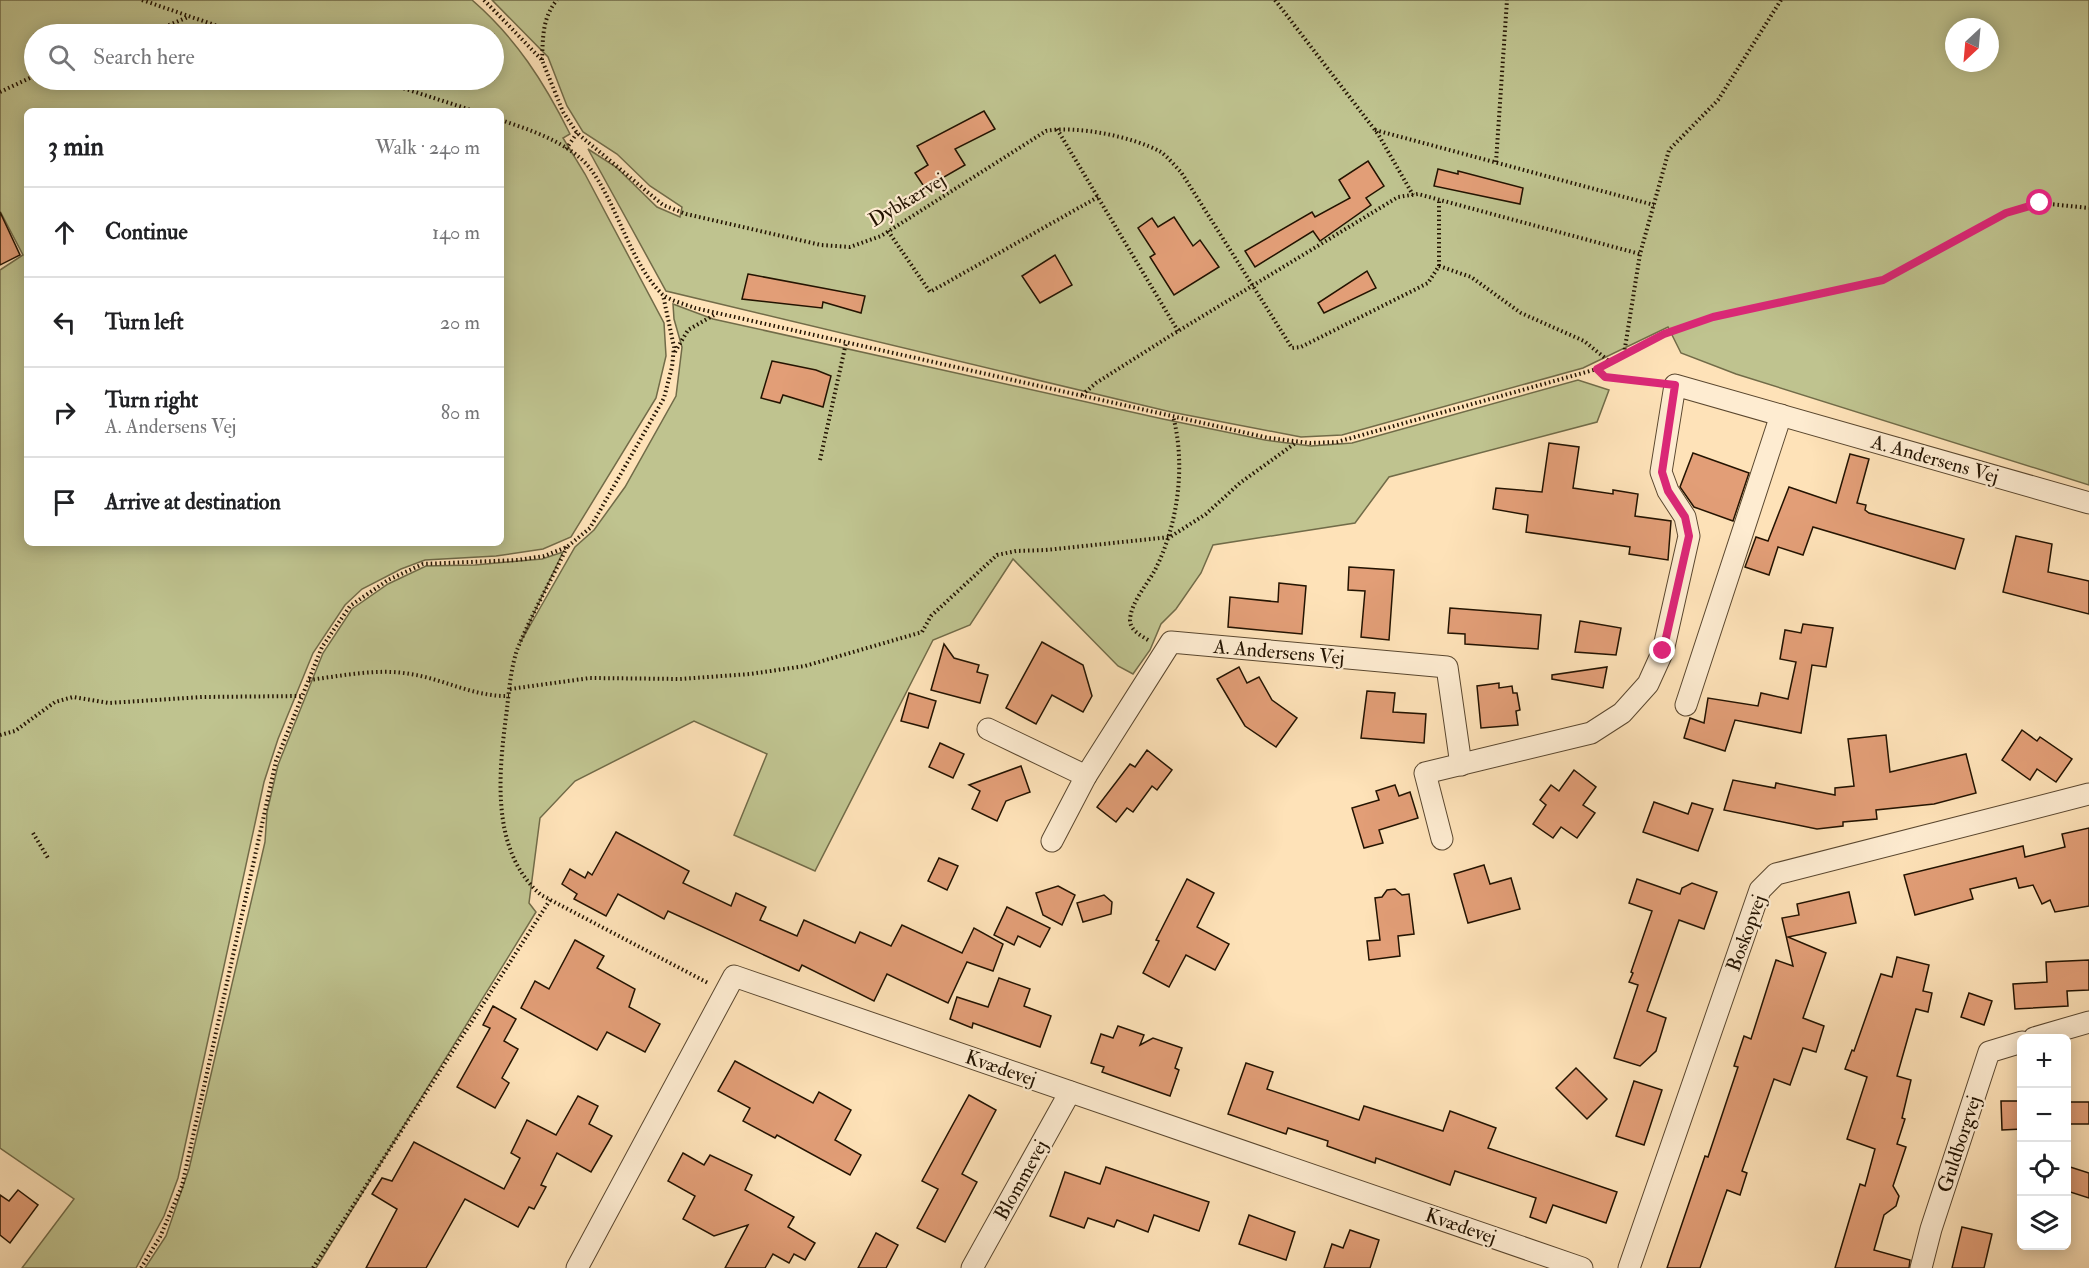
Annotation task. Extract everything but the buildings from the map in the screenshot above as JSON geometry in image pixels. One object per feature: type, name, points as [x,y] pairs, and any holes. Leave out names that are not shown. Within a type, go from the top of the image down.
[{"type":"street","name":"A. Andersens Vej","points":[[1675,385],[2089,503]]},
{"type":"street","points":[[1442,839],[1425,773],[1591,733],[1622,713],[1648,684],[1663,651],[1689,536],[1685,517],[1668,491],[1662,472],[1675,385]]},
{"type":"street","points":[[1686,705],[1781,415]]},
{"type":"street","name":"A. Andersens Vej","points":[[1165,651],[1171,642],[1447,667],[1461,765]]},
{"type":"street","points":[[1052,841],[1086,776],[1165,651]]},
{"type":"street","points":[[988,729],[1086,776]]},
{"type":"street","name":"Boskopvej","points":[[1629,1268],[1760,890],[1776,874],[2089,794]]},
{"type":"street","name":"Kvædevej","points":[[725,992],[734,976],[1582,1268]]},
{"type":"street","points":[[577,1268],[725,992]]},
{"type":"street","points":[[2048,1034],[2089,1022]]},
{"type":"street","name":"Guldborgvej","points":[[1921,1268],[1931,1229],[1989,1052],[2017,1044]]},
{"type":"street","name":"Blommevej","points":[[972,1268],[1070,1092]]},
{"type":"path","points":[[142,0],[210,24]]},
{"type":"path","name":"Dybkærvej","points":[[484,0],[542,60],[563,112],[577,133],[663,205],[686,214],[821,245],[850,246],[888,231],[1046,131],[1073,128],[1140,143],[1163,153],[1181,172],[1292,348],[1302,347],[1428,283],[1439,266]]},
{"type":"path","points":[[542,60],[543,31],[548,10],[557,0]]},
{"type":"path","points":[[1275,0],[1375,130],[1413,195]]},
{"type":"path","points":[[1496,162],[1507,0]]},
{"type":"path","points":[[1624,354],[1640,254],[1669,150],[1718,100],[1781,0]]},
{"type":"path","points":[[172,24],[188,17]]},
{"type":"path","points":[[0,92],[24,81]]},
{"type":"path","points":[[409,90],[465,108]]},
{"type":"path","points":[[141,1268],[160,1237],[182,1186],[276,761],[322,647],[350,606],[388,580],[423,564],[518,560],[544,556],[567,547],[590,528],[664,398],[674,347],[663,295],[649,277],[592,173],[566,149],[533,131],[504,121]]},
{"type":"path","points":[[1057,129],[1178,331]]},
{"type":"path","points":[[1375,130],[1654,205]]},
{"type":"path","points":[[566,149],[577,133]]},
{"type":"path","points":[[1082,396],[1096,383],[1178,331],[1398,197],[1413,195],[1439,200],[1640,254]]},
{"type":"path","points":[[888,231],[930,292],[1098,197]]},
{"type":"path","points":[[1439,200],[1439,266],[1471,277],[1521,313],[1584,341],[1610,362]]},
{"type":"path","points":[[663,295],[695,308],[1269,438],[1337,442],[1597,369],[1664,334],[1713,317],[1883,280],[2006,213],[2040,203],[2089,208]]},
{"type":"path","points":[[673,356],[688,330],[717,313]]},
{"type":"path","points":[[820,460],[846,343]]},
{"type":"path","points":[[1597,369],[1605,377],[1675,385]]},
{"type":"path","points":[[1165,651],[1138,633],[1130,621],[1133,607],[1170,537],[1180,441],[1173,416]]},
{"type":"path","points":[[510,689],[590,678],[680,679],[750,674],[805,666],[922,632],[931,616],[997,555],[1016,550],[1046,550],[1170,537],[1206,514],[1240,483],[1298,441]]},
{"type":"path","points":[[567,547],[517,652],[510,689],[499,766],[504,829],[515,862],[527,882],[550,900],[725,992]]},
{"type":"path","points":[[309,680],[365,674],[409,673],[492,696],[509,696]]},
{"type":"path","points":[[0,735],[15,730],[55,702],[73,697],[109,703],[202,697],[302,696]]},
{"type":"path","points":[[33,833],[48,858]]},
{"type":"path","points":[[313,1268],[550,900]]},
{"type":"green space","points":[[0,0],[472,0],[496,24],[24,24],[24,90],[504,90],[504,32],[528,62],[550,96],[570,134],[563,138],[585,174],[664,323],[666,356],[656,398],[571,537],[543,549],[496,556],[425,560],[401,569],[362,589],[345,605],[313,653],[278,739],[264,782],[178,1178],[164,1216],[136,1268],[22,1268],[74,1199],[0,1148],[0,270],[23,255],[0,211]]},
{"type":"green space","points":[[492,0],[2089,0],[2089,485],[1736,374],[1681,353],[1668,327],[1583,368],[1342,435],[1301,437],[1171,412],[666,291],[588,149],[616,167],[657,207],[680,217],[682,207],[650,186],[617,154],[583,132],[567,106],[548,57]]},
{"type":"green space","points":[[673,304],[713,319],[1163,419],[1265,440],[1311,446],[1352,443],[1578,380],[1609,390],[1597,422],[1389,477],[1355,523],[1213,545],[1201,573],[1176,609],[1161,624],[1150,650],[1133,674],[1118,666],[1013,559],[970,625],[933,640],[815,871],[734,835],[767,754],[694,721],[575,781],[540,818],[529,903],[536,912],[316,1268],[145,1268],[166,1236],[189,1169],[265,842],[267,812],[278,765],[323,653],[352,609],[388,584],[426,566],[475,565],[542,559],[563,552],[520,643],[575,547],[594,530],[625,487],[676,396],[682,347],[674,319]]},
{"type":"route","points":[[1663,651],[1689,536],[1685,517],[1668,491],[1662,472],[1675,385],[1605,377],[1597,369],[1664,334],[1713,317],[1883,280],[2006,213],[2040,203]]}]
